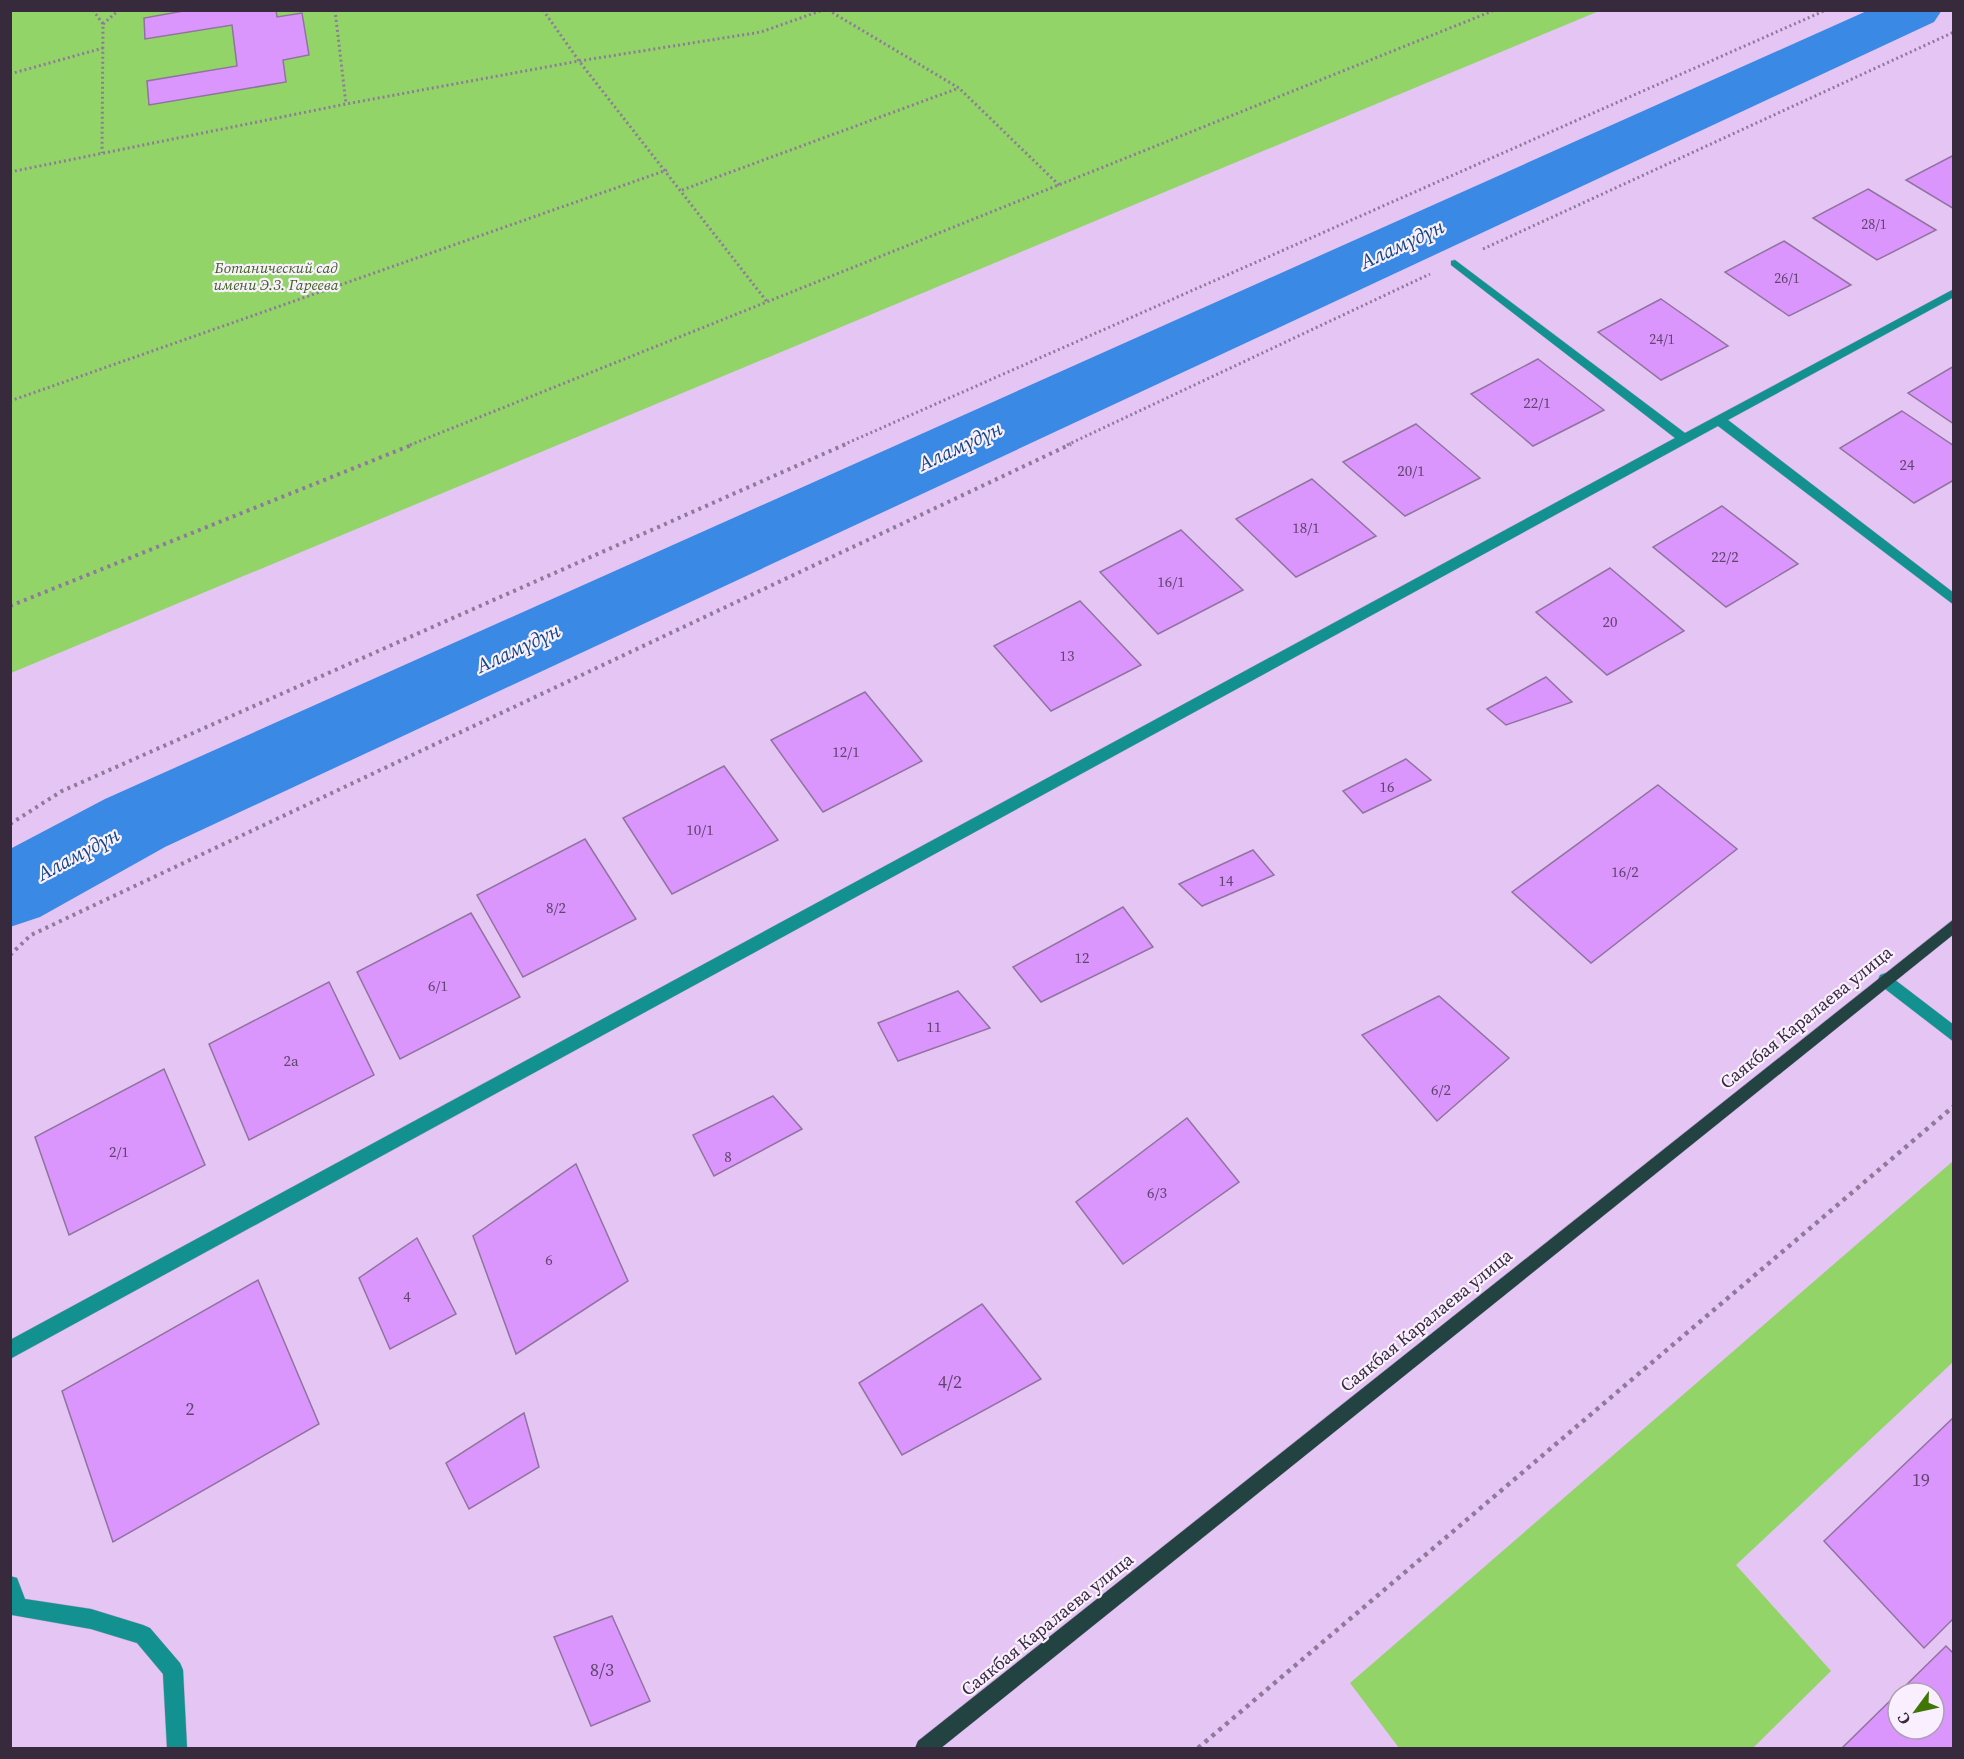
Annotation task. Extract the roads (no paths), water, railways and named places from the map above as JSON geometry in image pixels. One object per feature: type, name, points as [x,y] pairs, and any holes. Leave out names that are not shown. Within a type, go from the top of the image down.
[{"type":"main road","name":"Саякбая Каралаева улица","points":[[925,1749],[1953,925]]},
{"type":"street","points":[[1455,262],[1684,439]]},
{"type":"street","points":[[10,1350],[1953,292]]},
{"type":"street","points":[[1719,420],[1953,600]]},
{"type":"street","points":[[1886,980],[1953,1035]]},
{"type":"street","points":[[10,1585],[18,1608],[91,1619],[143,1635],[173,1670],[177,1749]]},
{"type":"waterway","name":"Аламүдүн","points":[[10,891],[135,823],[1915,10]]},
{"type":"park label","name":"Ботанический сад имени Э.З. Гареева","points":[[276,276]]}]
